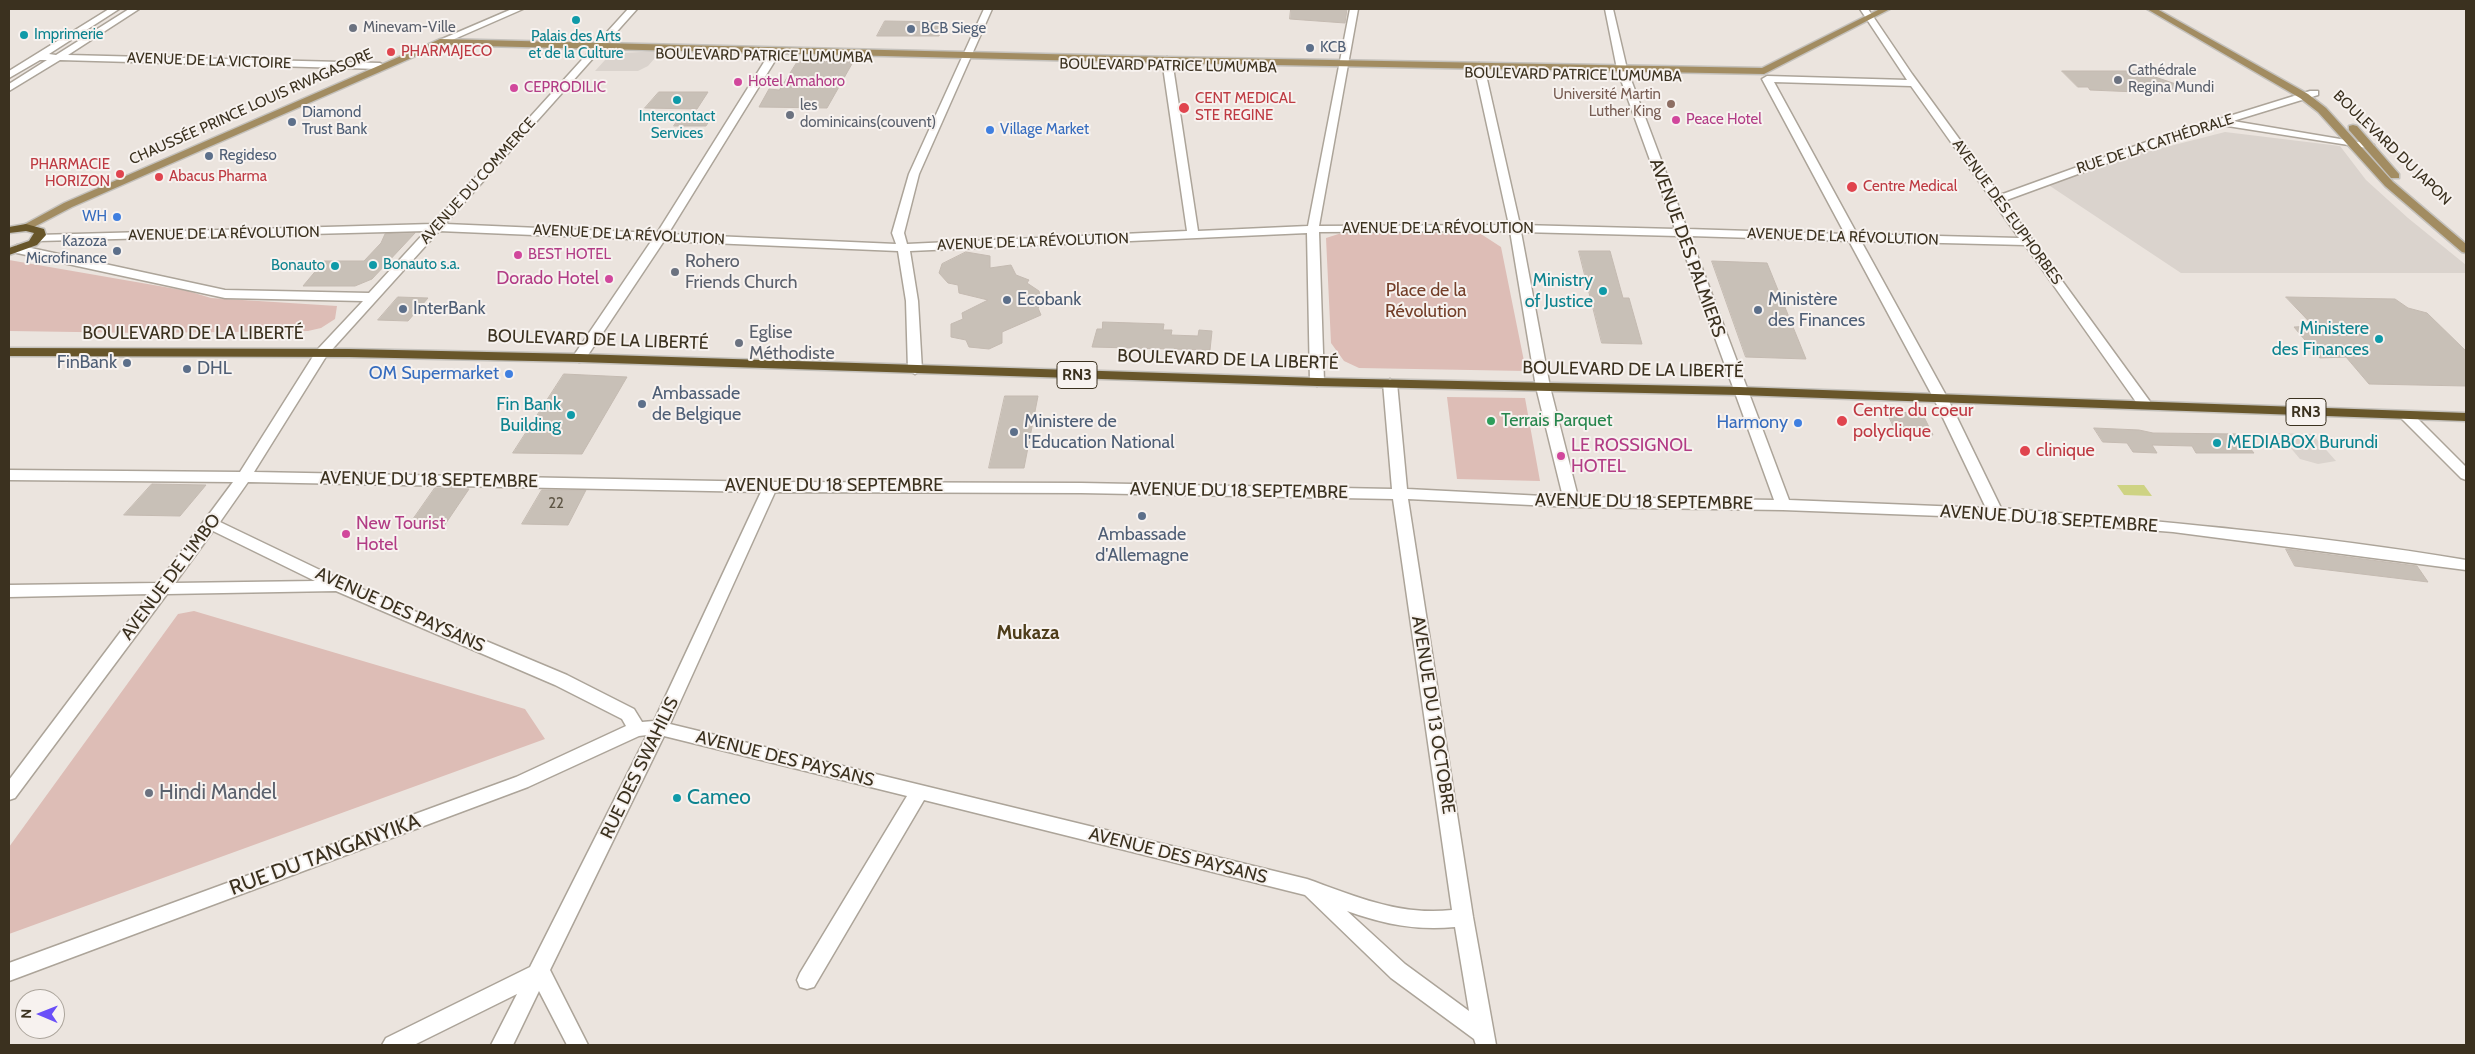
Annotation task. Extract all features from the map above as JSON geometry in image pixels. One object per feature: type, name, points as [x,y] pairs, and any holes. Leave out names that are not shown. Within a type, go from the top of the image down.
[{"type":"highway","points":[[9,230],[26,227],[40,230],[38,238],[13,250]]},
{"type":"highway","name":"BOULEVARD DE LA LIBERTÉ","points":[[9,352],[322,352],[579,358],[1317,382],[1739,391],[2146,406]]},
{"type":"highway","name":"RN3","points":[[2146,406],[2466,417]]},
{"type":"main road","points":[[1765,75],[1867,13],[1886,9]]},
{"type":"main road","name":"BOULEVARD DU JAPON","points":[[2151,9],[2309,94],[2389,184],[2466,250]]},
{"type":"main road","name":"BOULEVARD DU JAPON","points":[[2164,9],[2309,94],[2339,114],[2370,146],[2395,176],[2466,238]]},
{"type":"main road","name":"CHAUSSÉE PRINCE LOUIS RWAGASORE","points":[[26,227],[68,204],[380,66],[440,42]]},
{"type":"main road","name":"BOULEVARD PATRICE LUMUMBA","points":[[440,42],[597,50]]},
{"type":"main road","name":"BOULEVARD PATRICE LUMUMBA","points":[[423,49],[775,53],[1765,75]]},
{"type":"main road","points":[[2421,213],[2436,213]]},
{"type":"street","points":[[9,76],[115,9]]},
{"type":"street","points":[[9,88],[135,9]]},
{"type":"street","name":"CHAUSSÉE PRINCE LOUIS RWAGASORE","points":[[440,42],[519,9]]},
{"type":"street","name":"AVENUE DU COMMERCE","points":[[322,352],[633,9]]},
{"type":"street","points":[[915,370],[912,301],[906,258],[901,248],[898,233],[914,174],[988,9]]},
{"type":"street","points":[[1317,382],[1313,229],[1354,9]]},
{"type":"street","name":"AVENUE DES PALMIERS","points":[[1609,9],[1623,72],[1739,391],[1783,505]]},
{"type":"street","name":"AVENUE DES EUPHORBES","points":[[1867,13],[1911,79],[2146,406]]},
{"type":"street","points":[[579,358],[661,236],[775,53]]},
{"type":"street","name":"AVENUE DE LA VICTOIRE","points":[[38,57],[380,66]]},
{"type":"street","points":[[1167,63],[1193,235]]},
{"type":"street","points":[[1480,70],[1515,228],[1543,387],[1572,502]]},
{"type":"street","points":[[1765,75],[1941,399],[1996,513]]},
{"type":"street","name":"BOULEVARD PATRICE LUMUMBA","points":[[1765,75],[1911,79]]},
{"type":"street","name":"RUE DE LA CATHÉDRALE","points":[[1998,198],[2088,165],[2309,94]]},
{"type":"street","points":[[2221,123],[2370,146]]},
{"type":"street","name":"AVENUE DE LA RÉVOLUTION","points":[[38,238],[281,233],[436,227],[901,248],[1313,229],[1515,228],[2029,242]]},
{"type":"street","points":[[59,258],[90,237]]},
{"type":"street","points":[[13,250],[59,258],[224,294],[371,297]]},
{"type":"street","name":"AVENUE DE L'IMBO","points":[[9,793],[211,524],[244,477],[322,352]]},
{"type":"street","name":"AVENUE DU 13 OCTOBRE","points":[[1390,383],[1400,494],[1463,917],[1486,1040]]},
{"type":"street","points":[[2407,416],[2466,475]]},
{"type":"street","name":"AVENUE DU 18 SEPTEMBRE","points":[[9,475],[770,486],[1081,488],[1400,494],[1572,502],[1783,505],[1996,513],[2234,534],[2466,565]]},
{"type":"street","name":"RUE DES SWAHILIS","points":[[502,1045],[660,728],[770,486]]},
{"type":"street","name":"AVENUE DES PAYSANS","points":[[211,524],[339,586],[561,680],[579,691],[628,714],[637,729],[660,728],[1307,887],[1382,916],[1435,922],[1463,917]]},
{"type":"street","points":[[9,591],[339,586]]},
{"type":"street","name":"RUE DU TANGANYIKA","points":[[9,972],[522,782],[637,729]]},
{"type":"street","points":[[807,980],[919,792]]},
{"type":"street","name":"AVENUE DES PAYSANS","points":[[1307,887],[1398,971],[1486,1040]]},
{"type":"street","points":[[393,1045],[540,972],[578,1045]]},
{"type":"shaded area","points":[[661,51],[648,66],[638,71],[595,71],[605,60],[621,53]]},
{"type":"shaded area","points":[[2225,132],[2340,146],[2366,180],[2408,218],[2466,265],[2466,273],[2181,273],[2047,184],[2135,155]]},
{"type":"shaded area","points":[[2278,433],[2312,434],[2336,461],[2318,464],[2300,459]]},
{"type":"shaded area","points":[[2117,485],[2144,485],[2152,496],[2124,495]]},
{"type":"green space","name":"Place de la Révolution","points":[[1348,231],[1481,234],[1501,247],[1526,371],[1359,368],[1344,361],[1331,343],[1326,238]]},
{"type":"green space","points":[[9,260],[188,291],[211,298],[337,306],[335,319],[321,328],[308,331],[143,333],[9,331]]},
{"type":"green space","points":[[1447,397],[1525,398],[1540,481],[1457,479]]},
{"type":"green space","points":[[194,611],[525,709],[545,739],[9,934],[9,847],[178,614]]},
{"type":"building","points":[[1291,9],[1347,9],[1345,23],[1290,19]]},
{"type":"building","name":"BCB Siege","points":[[885,21],[945,22],[939,36],[877,36]]},
{"type":"building","points":[[798,61],[853,62],[827,108],[759,107],[769,89],[779,90]]},
{"type":"building","name":"Cathédrale Regina Mundi","points":[[2062,71],[2144,71],[2149,75],[2185,87],[2184,90],[2156,89],[2161,93],[2090,90],[2088,87],[2078,87]]},
{"type":"building","name":"Intercontact Services","points":[[659,92],[708,92],[697,109],[645,108]]},
{"type":"building","name":"Intercontact Services","points":[[683,112],[714,113],[706,126],[674,126]]},
{"type":"building","name":"Bonauto s.a.","points":[[415,233],[372,279],[355,286],[303,286],[324,261],[364,261],[381,243],[385,234]]},
{"type":"building","name":"Ministry of Justice","points":[[1579,251],[1610,251],[1623,298],[1629,298],[1642,344],[1602,343]]},
{"type":"building","name":"Ecobank","points":[[966,252],[990,256],[990,268],[1011,265],[1016,275],[1029,280],[1027,283],[1039,291],[1042,304],[1038,308],[1041,315],[1002,332],[1002,343],[989,349],[969,347],[966,340],[951,337],[951,324],[963,319],[962,313],[988,300],[959,293],[958,285],[948,283],[939,273],[942,264]]},
{"type":"building","name":"Ministère des Finances","points":[[1712,261],[1767,263],[1806,359],[1746,357]]},
{"type":"building","name":"InterBank","points":[[398,297],[428,298],[408,321],[378,320]]},
{"type":"building","name":"Ministere des Finances","points":[[2286,297],[2395,299],[2408,308],[2427,313],[2466,351],[2466,386],[2369,384],[2346,357],[2320,358],[2294,327],[2313,326]]},
{"type":"building","points":[[1103,322],[1164,324],[1163,330],[1172,330],[1171,335],[1198,336],[1199,330],[1212,331],[1210,350],[1092,347],[1097,329],[1102,329]]},
{"type":"building","name":"Fin Bank Building","points":[[564,374],[627,377],[582,454],[513,453]]},
{"type":"building","name":"Ministere de l'Education National","points":[[1005,396],[1038,396],[1024,468],[989,468]]},
{"type":"building","points":[[1887,412],[1922,413],[1933,435],[1897,434]]},
{"type":"building","points":[[2094,428],[2139,430],[2153,433],[2238,434],[2254,453],[2196,453],[2192,446],[2152,445],[2157,453],[2133,452],[2127,443],[2103,442]]},
{"type":"building","points":[[152,484],[206,485],[180,516],[124,515]]},
{"type":"building","points":[[435,488],[469,489],[444,526],[407,528]]},
{"type":"building","points":[[542,490],[586,490],[568,525],[522,524]]},
{"type":"building","points":[[2286,549],[2417,566],[2428,582],[2295,566]]},
{"type":"place","name":"Palais des Arts et de la Culture","points":[[576,20]]},
{"type":"place","name":"Minevam-Ville","points":[[353,28]]},
{"type":"place","name":"BCB Siege","points":[[911,29]]},
{"type":"place","name":"Imprimerie","points":[[24,35]]},
{"type":"place","name":"KCB","points":[[1310,48]]},
{"type":"place","name":"PHARMAJECO","points":[[391,52]]},
{"type":"place","name":"Cathédrale Regina Mundi","points":[[2118,80]]},
{"type":"place","name":"Hotel Amahoro","points":[[738,82]]},
{"type":"place","name":"CEPRODILIC","points":[[514,88]]},
{"type":"place","name":"Intercontact Services","points":[[677,100]]},
{"type":"place","name":"Université Martin Luther King","points":[[1671,104]]},
{"type":"place","name":"CENT MEDICAL STE REGINE","points":[[1184,108]]},
{"type":"place","name":"les dominicains(couvent)","points":[[790,115]]},
{"type":"place","name":"Peace Hotel","points":[[1676,120]]},
{"type":"place","name":"Diamond Trust Bank","points":[[292,122]]},
{"type":"place","name":"Village Market","points":[[990,130]]},
{"type":"place","name":"Regideso","points":[[209,156]]},
{"type":"place","name":"PHARMACIE HORIZON","points":[[120,174]]},
{"type":"place","name":"Abacus Pharma","points":[[159,177]]},
{"type":"place","name":"Centre Medical","points":[[1852,187]]},
{"type":"place","name":"WH","points":[[117,217]]},
{"type":"place","name":"Kazoza Microfinance","points":[[117,251]]},
{"type":"place","name":"BEST HOTEL","points":[[518,255]]},
{"type":"place","name":"Bonauto s.a.","points":[[373,265]]},
{"type":"place","name":"Bonauto","points":[[335,266]]},
{"type":"place","name":"Rohero Friends Church","points":[[675,272]]},
{"type":"place","name":"Dorado Hotel","points":[[609,279]]},
{"type":"place","name":"Ministry of Justice","points":[[1603,291]]},
{"type":"place","name":"Ecobank","points":[[1007,300]]},
{"type":"place","name":"InterBank","points":[[403,309]]},
{"type":"place","name":"Ministère des Finances","points":[[1758,310]]},
{"type":"place","name":"Ministere des Finances","points":[[2379,339]]},
{"type":"place","name":"Eglise Méthodiste","points":[[739,343]]},
{"type":"place","name":"FinBank","points":[[127,363]]},
{"type":"place","name":"DHL","points":[[187,369]]},
{"type":"place","name":"OM Supermarket","points":[[509,374]]},
{"type":"place","name":"Ambassade de Belgique","points":[[642,404]]},
{"type":"place","name":"Fin Bank Building","points":[[571,415]]},
{"type":"place","name":"Terrais Parquet","points":[[1491,421]]},
{"type":"place","name":"Centre du coeur polyclique","points":[[1842,421]]},
{"type":"place","name":"Harmony","points":[[1798,423]]},
{"type":"place","name":"Ministere de l'Education National","points":[[1014,432]]},
{"type":"place","name":"MEDIABOX Burundi","points":[[2217,443]]},
{"type":"place","name":"clinique","points":[[2025,451]]},
{"type":"place","name":"LE ROSSIGNOL HOTEL","points":[[1561,456]]},
{"type":"place","name":"Ambassade d'Allemagne","points":[[1142,516]]},
{"type":"place","name":"New Tourist Hotel","points":[[346,534]]},
{"type":"place","name":"Hindi Mandel","points":[[149,793]]},
{"type":"place","name":"Cameo","points":[[677,798]]},
{"type":"district","name":"Mukaza","points":[[1028,633]]}]
